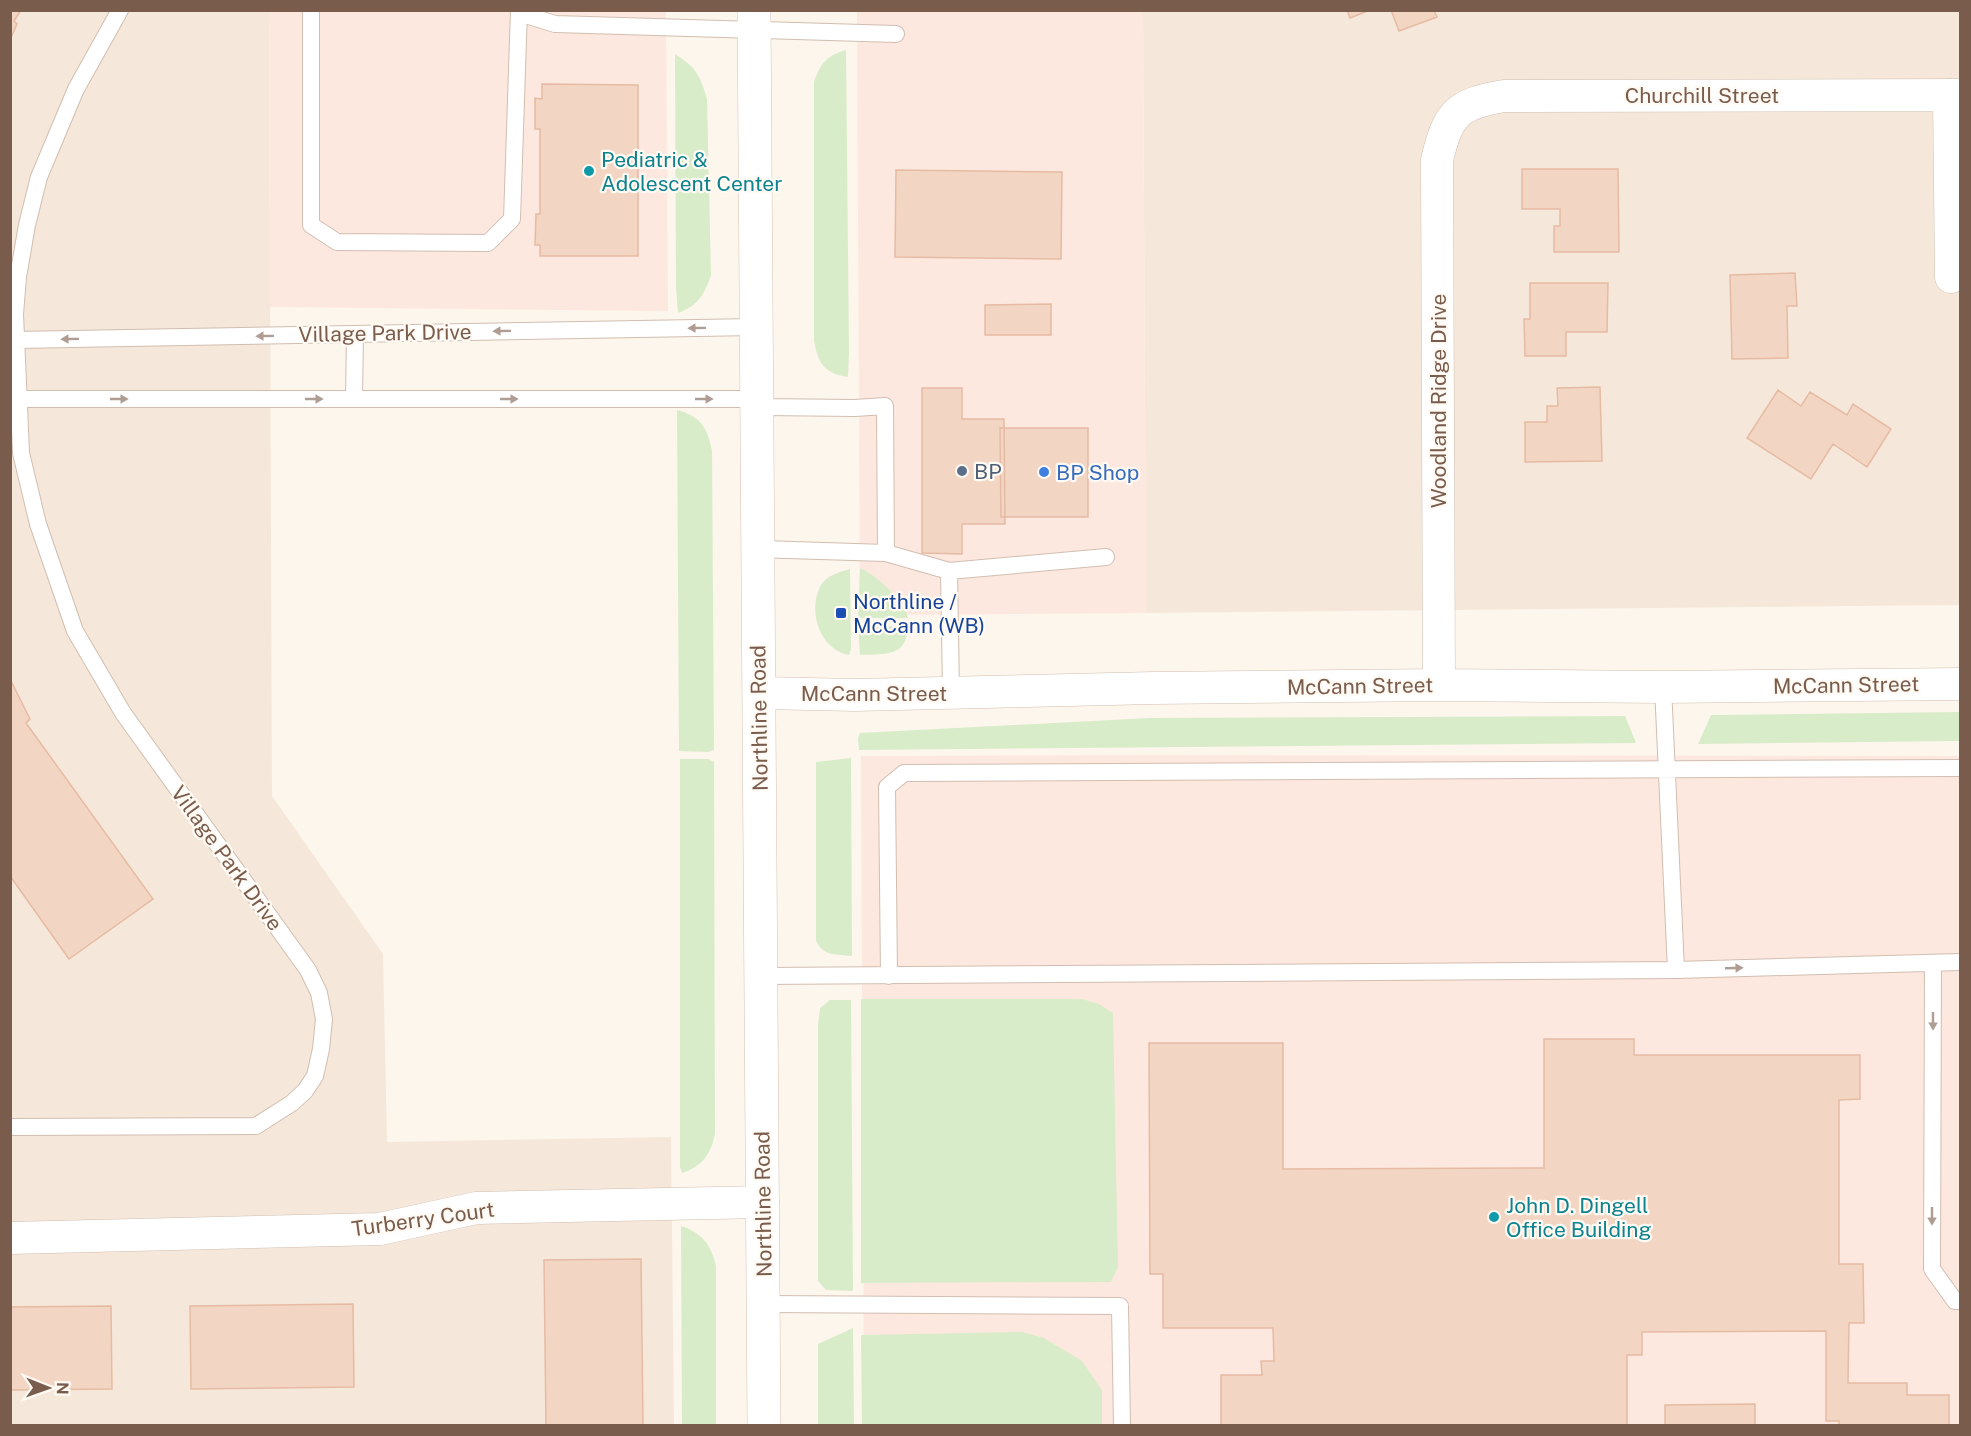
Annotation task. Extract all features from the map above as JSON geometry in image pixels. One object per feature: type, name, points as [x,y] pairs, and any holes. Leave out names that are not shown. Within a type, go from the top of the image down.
[{"type":"main road","name":"Northline Road","points":[[754,20],[764,1425]]},
{"type":"street","name":"Churchill Street","points":[[1450,119],[1481,100],[1504,96],[1955,95]]},
{"type":"street","points":[[1951,277],[1955,95]]},
{"type":"street","name":"Woodland Ridge Drive","points":[[1439,685],[1437,160],[1442,138],[1450,119]]},
{"type":"street","name":"McCann Street","points":[[759,693],[855,695],[1439,685],[1663,687],[1960,684]]},
{"type":"street","name":"Turberry Court","points":[[10,1238],[380,1229],[476,1208],[763,1202]]},
{"type":"lane","name":"Village Park Drive","points":[[10,1127],[256,1126],[292,1103],[315,1076],[324,1019],[319,993],[308,970],[123,713],[75,631],[38,524],[21,453],[15,340],[18,277],[27,225],[39,177],[76,89],[120,10]]},
{"type":"lane","points":[[311,10],[311,225],[337,242],[488,243],[512,219],[519,12],[555,24],[754,20],[896,33]]},
{"type":"lane","name":"Village Park Drive","points":[[15,340],[755,327]]},
{"type":"lane","points":[[354,399],[355,334]]},
{"type":"lane","points":[[18,399],[354,399],[756,403],[855,408],[885,406],[886,553]]},
{"type":"lane","points":[[758,549],[886,553],[949,571],[1106,556]]},
{"type":"lane","points":[[949,571],[951,692]]},
{"type":"lane","points":[[1663,687],[1676,970]]},
{"type":"lane","points":[[889,976],[887,787],[904,773],[1960,768]]},
{"type":"lane","points":[[761,976],[1676,970],[1960,962]]},
{"type":"lane","points":[[1933,963],[1932,1269],[1955,1301],[1960,1301]]},
{"type":"lane","points":[[764,1304],[1120,1306],[1122,1425]]},
{"type":"shaded area","points":[[10,11],[269,11],[272,796],[383,954],[387,1142],[671,1137],[674,1425],[11,1425]]},
{"type":"shaded area","points":[[269,11],[666,11],[668,311],[270,307]]},
{"type":"shaded area","points":[[857,11],[1143,11],[1146,613],[860,615]]},
{"type":"shaded area","points":[[1143,11],[1960,11],[1960,605],[1146,613]]},
{"type":"shaded area","points":[[861,756],[1960,756],[1960,1425],[864,1425]]},
{"type":"green space","points":[[846,50],[848,377],[833,373],[824,366],[820,361],[814,340],[814,82],[825,61]]},
{"type":"green space","points":[[675,54],[696,72],[707,99],[711,276],[696,303],[678,313],[676,287]]},
{"type":"green space","points":[[677,410],[692,416],[702,424],[712,451],[714,750],[708,752],[679,751]]},
{"type":"green space","points":[[860,568],[889,589],[902,604],[908,618],[858,618]]},
{"type":"green space","points":[[850,569],[851,649],[849,655],[830,645],[823,637],[818,627],[815,606],[821,585],[834,574]]},
{"type":"green space","points":[[908,626],[905,641],[897,650],[885,654],[860,655],[858,627]]},
{"type":"green space","points":[[1960,712],[1960,741],[1698,744],[1711,715]]},
{"type":"green space","points":[[1625,716],[1636,743],[859,750],[858,738],[860,733],[1150,718]]},
{"type":"green space","points":[[851,758],[852,956],[827,952],[816,941],[816,762]]},
{"type":"green space","points":[[680,759],[708,759],[714,762],[715,1133],[711,1147],[701,1163],[682,1173],[680,1167]]},
{"type":"green space","points":[[861,999],[1082,999],[1099,1004],[1113,1013],[1118,1267],[1111,1282],[861,1283]]},
{"type":"green space","points":[[830,1000],[851,1000],[853,1291],[826,1290],[818,1281],[818,1025],[820,1008]]},
{"type":"green space","points":[[681,1226],[695,1232],[704,1240],[716,1266],[716,1425],[682,1425]]},
{"type":"green space","points":[[853,1328],[854,1425],[818,1425],[818,1344]]},
{"type":"green space","points":[[1022,1332],[1044,1338],[1082,1361],[1102,1390],[1102,1425],[862,1425],[861,1335]]},
{"type":"building","points":[[10,10],[21,10],[14,21],[17,24],[10,40]]},
{"type":"building","points":[[1347,10],[1370,10],[1350,18]]},
{"type":"building","points":[[1391,10],[1434,10],[1437,17],[1399,31]]},
{"type":"building","name":"Pediatric & Adolescent Center","points":[[542,84],[638,85],[638,256],[540,256],[540,245],[535,245],[536,214],[540,214],[540,129],[535,129],[535,98],[542,99]]},
{"type":"building","points":[[1522,169],[1618,169],[1619,252],[1554,252],[1554,226],[1560,226],[1560,209],[1522,209]]},
{"type":"building","points":[[896,170],[1062,172],[1061,259],[895,257]]},
{"type":"building","points":[[1795,273],[1797,306],[1787,306],[1788,358],[1732,359],[1730,275]]},
{"type":"building","points":[[1530,283],[1608,283],[1607,332],[1566,332],[1566,356],[1525,356],[1524,319],[1530,319]]},
{"type":"building","points":[[1051,304],[1051,335],[985,335],[985,305]]},
{"type":"building","points":[[1600,387],[1602,461],[1525,462],[1525,422],[1547,422],[1547,406],[1558,406],[1557,388]]},
{"type":"building","points":[[922,388],[962,388],[962,419],[1004,419],[1005,524],[962,524],[962,554],[922,553]]},
{"type":"building","points":[[1778,390],[1801,406],[1810,392],[1847,415],[1853,404],[1891,429],[1867,467],[1833,444],[1811,479],[1747,438]]},
{"type":"building","name":"BP Shop","points":[[1000,428],[1088,428],[1088,517],[1001,517]]},
{"type":"building","points":[[10,679],[30,719],[26,723],[153,899],[69,959],[10,876]]},
{"type":"building","name":"John D. Dingell Office Building","points":[[1544,1039],[1634,1039],[1634,1055],[1860,1055],[1860,1099],[1839,1100],[1839,1264],[1863,1264],[1864,1323],[1849,1323],[1848,1383],[1907,1383],[1907,1395],[1949,1395],[1949,1426],[1839,1426],[1839,1421],[1826,1421],[1826,1331],[1642,1332],[1642,1355],[1627,1355],[1627,1426],[1221,1426],[1221,1375],[1262,1375],[1261,1361],[1274,1361],[1273,1328],[1163,1328],[1163,1274],[1150,1274],[1149,1043],[1283,1043],[1283,1169],[1544,1168]]},
{"type":"building","points":[[641,1259],[643,1426],[546,1426],[544,1260]]},
{"type":"building","points":[[353,1304],[354,1387],[191,1389],[190,1306]]},
{"type":"building","points":[[111,1306],[112,1389],[10,1390],[10,1307]]},
{"type":"building","points":[[1755,1404],[1755,1426],[1665,1426],[1665,1405]]},
{"type":"place","name":"Pediatric & Adolescent Center","points":[[589,171]]},
{"type":"place","name":"BP","points":[[962,471]]},
{"type":"place","name":"BP Shop","points":[[1044,472]]},
{"type":"place","name":"Northline / McCann (WB)","points":[[841,613]]},
{"type":"place","name":"John D. Dingell Office Building","points":[[1494,1217]]}]
